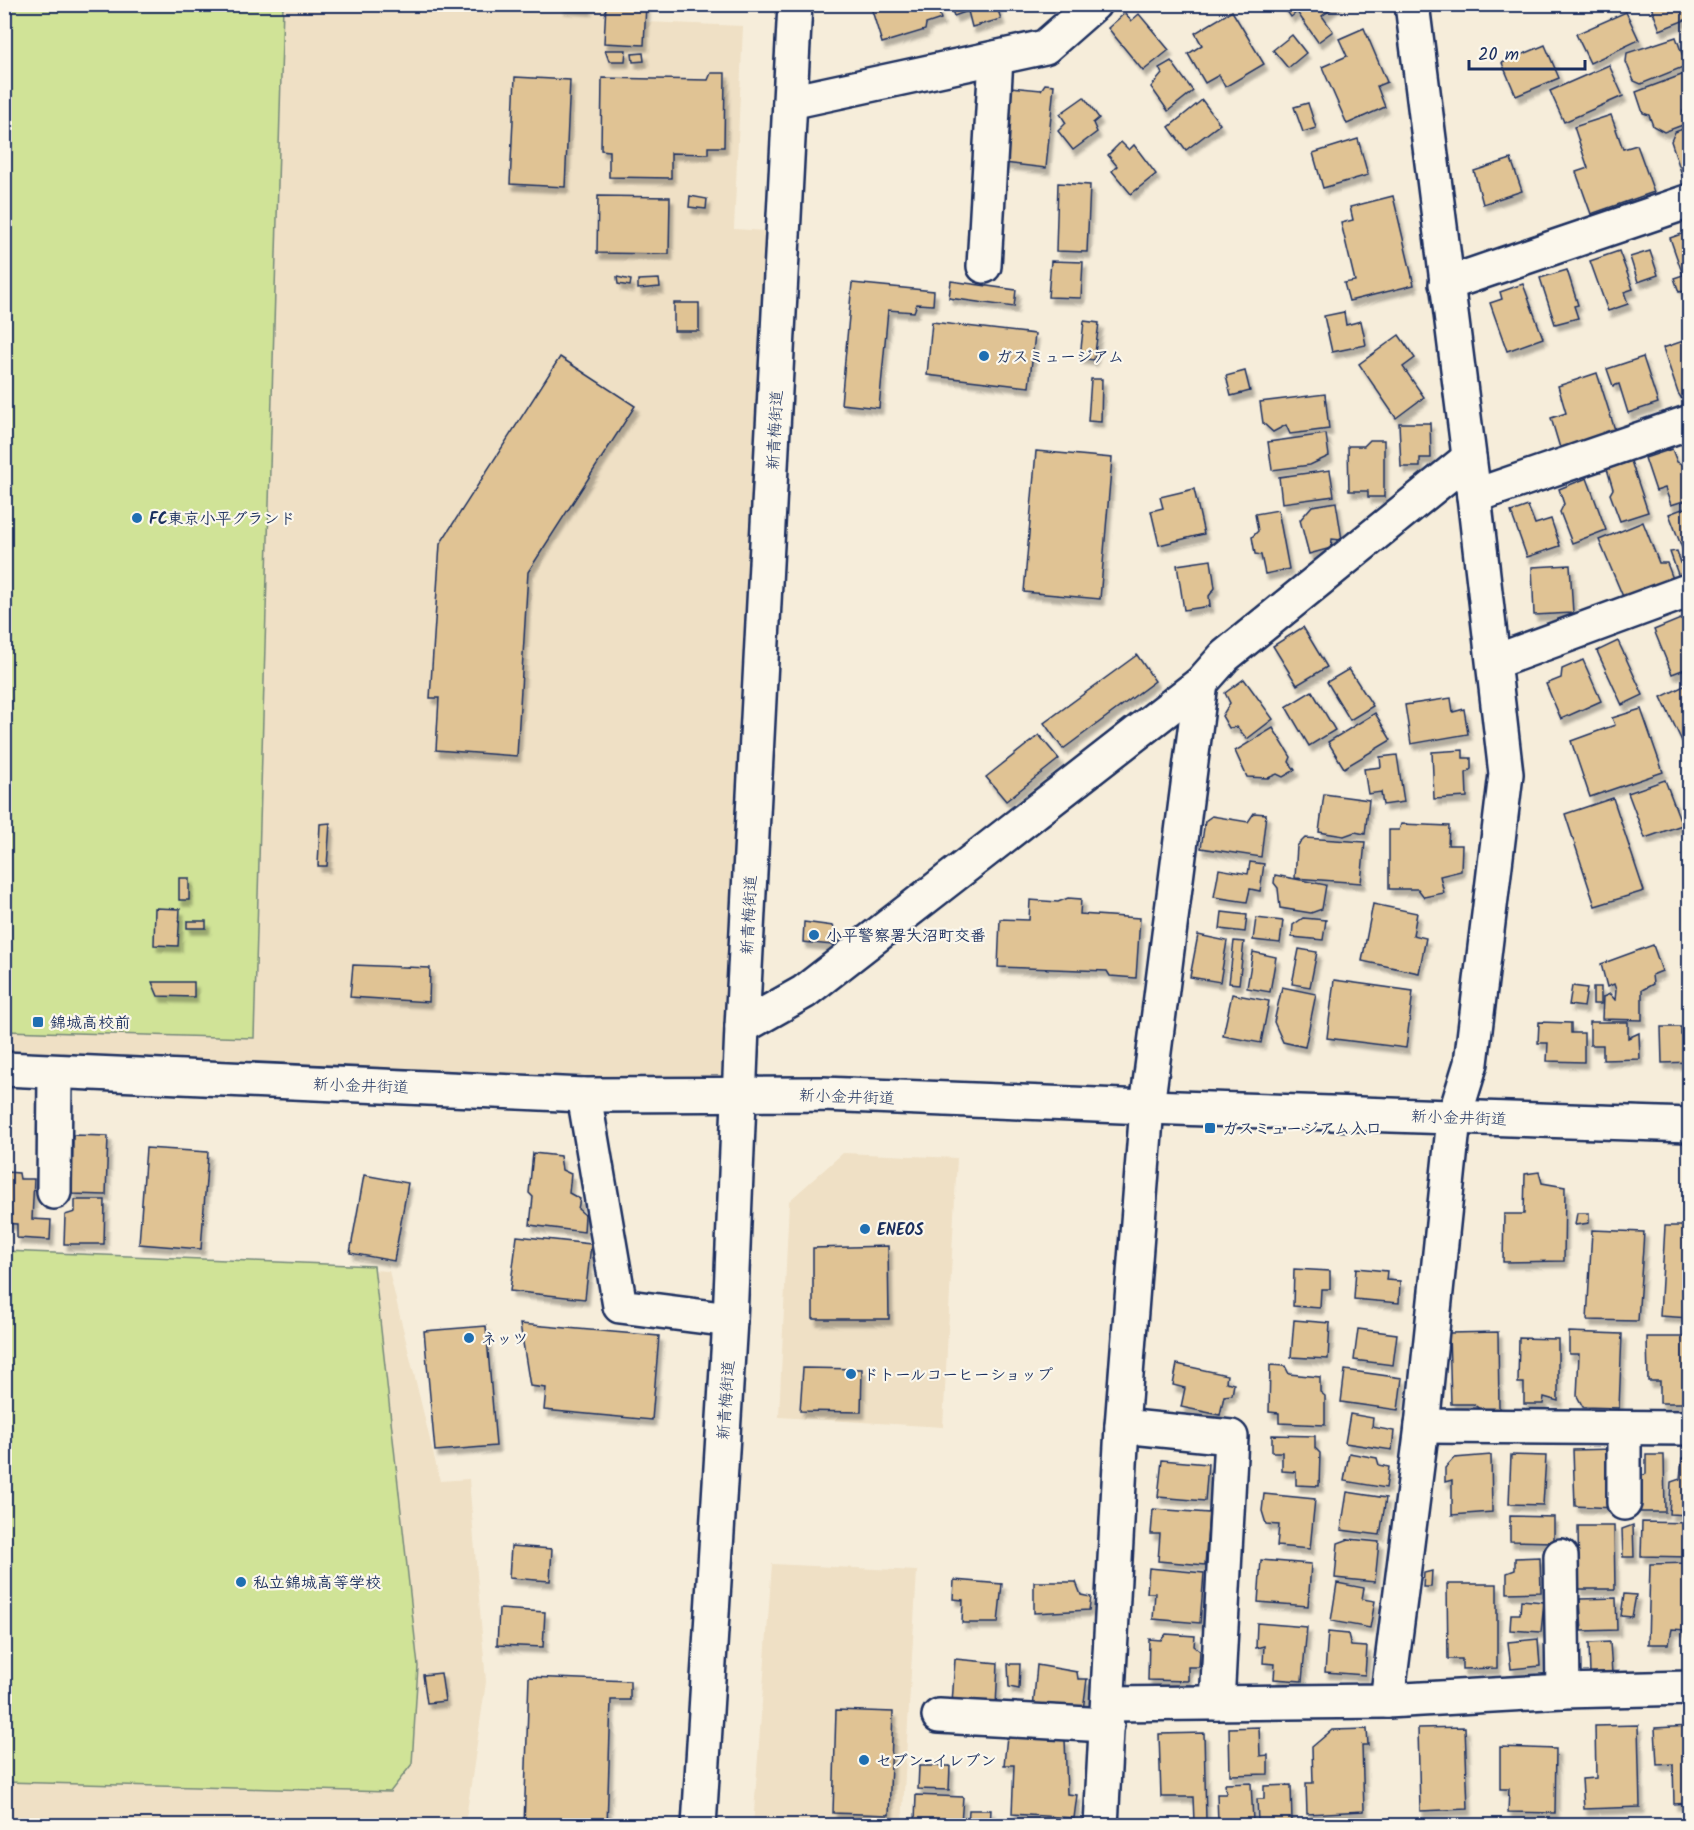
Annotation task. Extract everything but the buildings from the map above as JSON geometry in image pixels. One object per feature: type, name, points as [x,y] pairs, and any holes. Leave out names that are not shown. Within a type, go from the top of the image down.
[{"type":"street","name":"新青梅街道","points":[[699,1826],[730,1320],[742,1027],[784,255],[795,4]]},
{"type":"street","points":[[790,102],[1045,47],[1094,4]]},
{"type":"street","points":[[1387,1701],[1422,1426],[1454,1118],[1471,1063],[1506,774],[1474,496],[1412,4]]},
{"type":"street","points":[[984,266],[996,58]]},
{"type":"street","points":[[1446,284],[1689,201]]},
{"type":"street","points":[[1474,496],[1689,422]]},
{"type":"street","points":[[742,1027],[804,992],[1201,683],[1225,656],[1469,458]]},
{"type":"street","points":[[1494,662],[1689,590]]},
{"type":"street","points":[[1101,1826],[1122,1426],[1147,1107],[1201,683]]},
{"type":"street","name":"新小金井街道","points":[[4,1069],[584,1095],[822,1094],[1689,1125]]},
{"type":"street","points":[[54,1192],[55,1072]]},
{"type":"street","points":[[584,1095],[620,1306],[730,1320]]},
{"type":"street","points":[[1122,1426],[1231,1437],[1216,1704]]},
{"type":"street","points":[[1422,1426],[1689,1428]]},
{"type":"street","points":[[1624,1428],[1624,1503]]},
{"type":"street","points":[[1561,1556],[1563,1691]]},
{"type":"street","points":[[939,1716],[1107,1715],[1216,1704],[1387,1701],[1563,1691],[1689,1688]]},
{"type":"shaded area","points":[[642,4],[646,22],[743,26],[734,229],[785,232],[740,1094],[5,1069],[4,1031],[254,1038],[283,5]]},
{"type":"shaded area","points":[[843,1153],[957,1158],[943,1427],[779,1417],[789,1201]]},
{"type":"shaded area","name":"私立錦城高等学校","points":[[4,1251],[389,1271],[440,1481],[469,1479],[486,1682],[465,1825],[5,1825]]},
{"type":"shaded area","points":[[772,1564],[917,1571],[902,1825],[753,1826]]},
{"type":"green space","name":"FC東京小平グランド","points":[[5,5],[283,5],[254,1038],[5,1031]]},
{"type":"green space","name":"私立錦城高等学校","points":[[5,1251],[374,1266],[418,1666],[412,1764],[390,1792],[5,1782]]},
{"type":"place","name":"ガスミュージアム","points":[[984,356]]},
{"type":"place","name":"FC東京小平グランド","points":[[137,518]]},
{"type":"place","name":"小平警察署大沼町交番","points":[[814,935]]},
{"type":"place","name":"錦城高校前","points":[[38,1022]]},
{"type":"place","name":"ガスミュージアム入口","points":[[1210,1128]]},
{"type":"place","name":"ENEOS","points":[[865,1229]]},
{"type":"place","name":"ネッツ","points":[[469,1338]]},
{"type":"place","name":"ドトールコーヒーショップ","points":[[851,1374]]},
{"type":"place","name":"私立錦城高等学校","points":[[241,1582]]},
{"type":"place","name":"セブン-イレブン","points":[[864,1760]]}]
